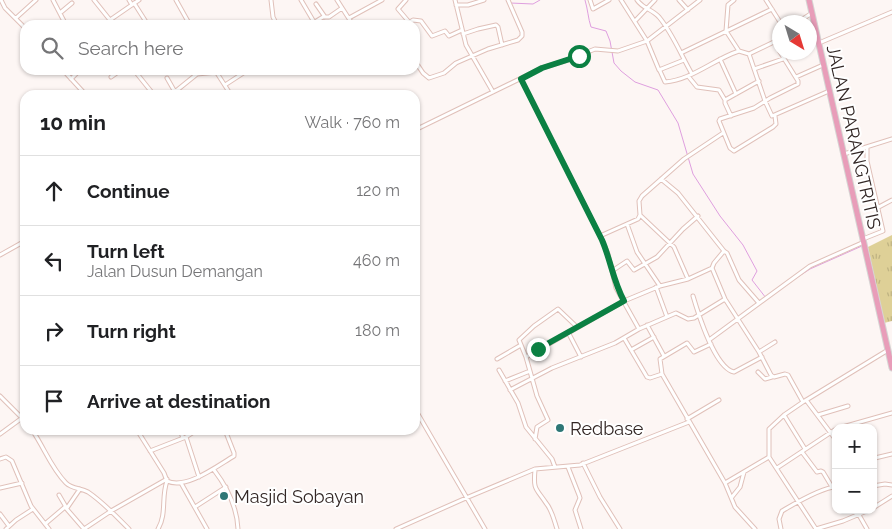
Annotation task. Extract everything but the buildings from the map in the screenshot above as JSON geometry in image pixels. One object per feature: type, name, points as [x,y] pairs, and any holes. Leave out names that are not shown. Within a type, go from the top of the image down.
[{"type":"main road","name":"JALAN PARANGTRITIS","points":[[808,0],[892,368]]},
{"type":"street","points":[[2,0],[20,22]]},
{"type":"street","points":[[16,18],[36,0]]},
{"type":"street","points":[[53,0],[64,20]]},
{"type":"street","points":[[94,0],[110,20],[138,0]]},
{"type":"street","points":[[128,0],[144,20]]},
{"type":"street","points":[[176,0],[187,20]]},
{"type":"street","points":[[271,0],[274,20]]},
{"type":"street","points":[[301,0],[313,20]]},
{"type":"street","points":[[337,0],[349,18],[382,0]]},
{"type":"street","points":[[404,20],[398,9],[406,0]]},
{"type":"street","points":[[455,0],[463,32],[472,56],[493,92]]},
{"type":"street","points":[[456,5],[468,5],[484,0]]},
{"type":"street","points":[[590,0],[593,9],[609,0]]},
{"type":"street","points":[[621,0],[647,41],[665,82],[690,75],[739,51],[749,54],[772,43]]},
{"type":"street","points":[[637,0],[646,9],[656,13],[666,27],[681,53],[695,86],[719,90],[731,116]]},
{"type":"street","points":[[635,21],[655,0]]},
{"type":"street","points":[[680,0],[688,10]]},
{"type":"street","points":[[420,128],[542,68],[595,49],[611,52],[618,51],[647,41],[700,0]]},
{"type":"street","points":[[726,0],[729,4],[726,31],[739,51]]},
{"type":"street","points":[[729,4],[734,0]]},
{"type":"street","points":[[766,0],[775,15]]},
{"type":"street","points":[[420,68],[429,78],[444,73],[456,63],[472,56],[516,41],[522,35],[509,2]]},
{"type":"street","points":[[60,13],[72,3]]},
{"type":"street","points":[[316,4],[325,17]]},
{"type":"street","points":[[318,20],[329,17],[342,8]]},
{"type":"street","points":[[681,53],[772,10]]},
{"type":"street","points":[[818,44],[892,12]]},
{"type":"street","points":[[420,21],[432,36],[445,30],[449,36],[496,26],[498,27],[502,45]]},
{"type":"street","points":[[749,54],[765,101],[771,114],[775,116],[776,124],[734,151],[730,148],[719,120],[754,108],[765,101],[796,86],[799,83],[784,60]]},
{"type":"street","points":[[720,59],[736,94]]},
{"type":"street","points":[[660,71],[684,60]]},
{"type":"street","points":[[754,69],[780,60]]},
{"type":"street","points":[[796,77],[824,65]]},
{"type":"street","points":[[67,75],[81,90]]},
{"type":"street","points":[[71,79],[75,75]]},
{"type":"street","points":[[111,78],[115,75]]},
{"type":"street","points":[[138,75],[150,90]]},
{"type":"street","points":[[177,90],[196,75]]},
{"type":"street","points":[[219,75],[228,90]]},
{"type":"street","points":[[225,84],[240,75]]},
{"type":"street","points":[[167,78],[174,90]]},
{"type":"street","points":[[521,79],[600,236],[608,254],[615,284],[639,328]]},
{"type":"street","points":[[725,100],[759,81]]},
{"type":"street","points":[[775,116],[829,91]]},
{"type":"street","points":[[600,236],[638,219],[640,215],[640,199],[684,159],[723,133]]},
{"type":"street","points":[[844,154],[892,139]]},
{"type":"street","points":[[709,340],[810,266],[882,232],[867,147]]},
{"type":"street","points":[[661,179],[678,193],[698,216],[729,256],[734,272],[739,280],[759,303]]},
{"type":"street","points":[[878,208],[892,200]]},
{"type":"street","points":[[640,215],[676,250],[688,279]]},
{"type":"street","points":[[612,271],[626,262],[629,262],[634,270],[656,257],[698,216]]},
{"type":"street","points":[[627,224],[637,252],[658,287],[667,317]]},
{"type":"street","points":[[0,255],[20,244]]},
{"type":"street","points":[[526,357],[624,301],[658,287],[688,279],[712,268],[716,259],[724,251]]},
{"type":"street","points":[[712,268],[725,299],[759,352],[772,377]]},
{"type":"street","points":[[693,296],[709,340],[727,369],[734,372],[762,357]]},
{"type":"street","points":[[510,390],[557,366],[624,338],[639,328],[676,313],[688,319],[699,316],[725,299]]},
{"type":"street","points":[[535,440],[537,427],[548,420],[537,396],[519,339],[558,309],[577,327]]},
{"type":"street","points":[[647,325],[664,356]]},
{"type":"street","points":[[568,332],[581,357]]},
{"type":"street","points":[[631,350],[654,337]]},
{"type":"street","points":[[624,338],[647,377],[650,378],[662,374]]},
{"type":"street","points":[[759,352],[775,342]]},
{"type":"street","points":[[711,344],[694,352],[687,343],[664,356],[660,359],[663,370],[662,374],[725,483],[736,507],[755,529]]},
{"type":"street","points":[[497,359],[521,345]]},
{"type":"street","points":[[867,529],[859,515],[832,527],[816,529],[769,457],[769,429],[784,415],[804,401],[888,350]]},
{"type":"street","points":[[499,370],[520,407],[526,427],[552,459],[555,467]]},
{"type":"street","points":[[505,381],[530,371]]},
{"type":"street","points":[[758,372],[765,379],[788,375],[804,401],[818,415],[832,435]]},
{"type":"street","points":[[0,396],[20,416]]},
{"type":"street","points":[[396,529],[535,470],[568,467],[583,463],[688,420],[719,400]]},
{"type":"street","points":[[818,415],[848,406]]},
{"type":"street","points":[[852,424],[892,413]]},
{"type":"street","points":[[784,415],[817,472],[823,472],[832,484]]},
{"type":"street","points":[[420,418],[485,529]]},
{"type":"street","points":[[0,434],[20,422]]},
{"type":"street","points":[[777,468],[830,432]]},
{"type":"street","points":[[35,435],[66,483],[87,492],[111,510],[129,529]]},
{"type":"street","points":[[140,435],[167,480],[176,484],[214,470],[235,455],[227,435]]},
{"type":"street","points":[[150,451],[188,435]]},
{"type":"street","points":[[185,437],[199,477]]},
{"type":"street","points":[[877,458],[892,454]]},
{"type":"street","points":[[0,459],[6,456],[11,458],[34,509],[49,529]]},
{"type":"street","points":[[725,483],[769,457]]},
{"type":"street","points":[[583,463],[620,529]]},
{"type":"street","points":[[568,467],[580,498],[575,510],[581,529]]},
{"type":"street","points":[[214,470],[226,486],[232,500],[238,529]]},
{"type":"street","points":[[535,470],[535,487],[539,495],[547,503],[557,529]]},
{"type":"street","points":[[732,497],[740,487],[744,472]]},
{"type":"street","points":[[59,495],[84,529],[111,510],[167,480]]},
{"type":"street","points":[[158,529],[164,517],[163,496],[167,480]]},
{"type":"street","points":[[0,488],[22,483]]},
{"type":"street","points":[[180,483],[207,529]]},
{"type":"street","points":[[877,485],[892,485]]},
{"type":"street","points":[[195,508],[226,486]]},
{"type":"street","points":[[781,529],[778,519],[784,510],[815,493],[832,488]]},
{"type":"street","points":[[45,524],[67,507],[80,489]]},
{"type":"street","points":[[877,505],[892,496]]},
{"type":"street","points":[[0,514],[7,528],[34,509]]},
{"type":"green space","points":[[892,235],[892,321],[884,323],[868,247]]},
{"type":"waterway","points":[[510,3],[533,4],[540,0]]},
{"type":"waterway","points":[[585,0],[591,27],[606,31],[614,63],[635,82],[658,90],[678,123],[693,174],[720,216],[743,245],[757,271],[752,280],[766,298]]},
{"type":"waterway","points":[[790,282],[810,269],[862,246]]},
{"type":"place","name":"Redbase","points":[[560,428]]},
{"type":"place","name":"Masjid Sobayan","points":[[224,496]]},
{"type":"route","points":[[538,349],[624,301],[616,288],[612,267],[602,240],[521,79],[542,68],[579,56]]}]
